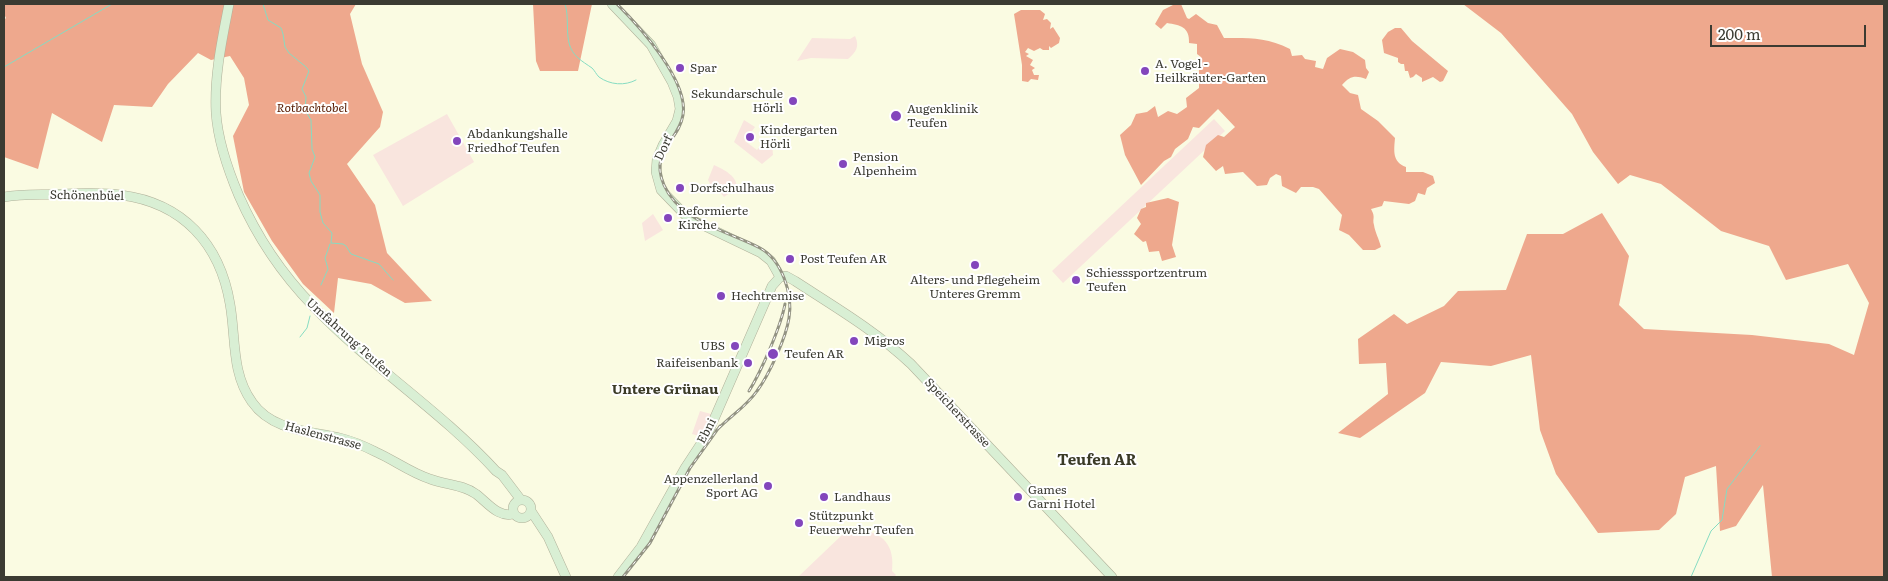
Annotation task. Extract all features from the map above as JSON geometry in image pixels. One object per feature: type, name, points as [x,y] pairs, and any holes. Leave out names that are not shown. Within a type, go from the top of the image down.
[{"type":"main road","name":"Umfahrung Teufen","points":[[229,4],[219,56],[216,97],[220,142],[229,171],[249,217],[278,263],[300,292],[360,350],[443,419],[502,475],[517,506],[529,503],[529,515]]},
{"type":"main road","name":"Dorf","points":[[612,4],[651,45],[672,82],[680,106],[678,121],[657,158],[656,172],[662,190],[688,218],[765,255],[771,261],[780,277]]},
{"type":"main road","name":"Schönenbüel","points":[[4,197],[105,193],[155,203],[186,221],[206,242],[222,270],[231,307]]},
{"type":"main road","name":"Speicherstrasse","points":[[780,277],[786,276],[795,281],[862,324],[895,349],[1112,577]]},
{"type":"main road","name":"Ebni","points":[[618,577],[641,548],[685,468],[708,433],[772,286],[780,277]]},
{"type":"main road","name":"Haslenstrasse","points":[[231,307],[238,375],[252,402],[263,415],[289,428],[354,442],[428,479],[470,490],[499,513],[506,515],[517,506],[519,518],[529,515]]},
{"type":"main road","points":[[529,515],[540,532],[560,577]]},
{"type":"main road","points":[[529,515],[548,537],[566,577]]},
{"type":"shaded area","points":[[855,36],[856,49],[848,59],[811,58],[797,61],[812,38],[850,39]]},
{"type":"shaded area","points":[[447,114],[474,162],[403,206],[373,155]]},
{"type":"shaded area","points":[[1214,119],[1225,131],[1063,283],[1052,271]]},
{"type":"shaded area","points":[[744,120],[755,127],[745,141],[757,150],[766,139],[772,142],[773,155],[762,164],[734,142]]},
{"type":"shaded area","points":[[714,165],[730,174],[735,180],[737,188],[724,197],[718,190],[715,193],[708,180]]},
{"type":"shaded area","points":[[653,214],[663,230],[645,241],[642,223]]},
{"type":"shaded area","points":[[700,411],[711,414],[712,418],[703,437],[692,434]]},
{"type":"shaded area","points":[[858,530],[867,531],[881,537],[886,542],[891,554],[892,571],[896,575],[894,577],[798,577],[843,534]]},
{"type":"green space","name":"Rotbachtobel","points":[[4,4],[356,4],[350,14],[362,64],[383,112],[380,127],[347,164],[375,205],[387,253],[432,301],[405,303],[371,284],[338,278],[334,313],[303,284],[272,241],[244,192],[233,136],[249,105],[244,78],[230,56],[211,60],[198,53],[168,84],[152,107],[114,105],[102,142],[52,113],[38,169],[4,157],[4,20],[6,18]]},
{"type":"green space","points":[[533,4],[592,4],[578,71],[540,71],[536,61]]},
{"type":"green space","points":[[1175,4],[1181,4],[1189,19],[1196,14],[1208,23],[1217,25],[1224,38],[1250,38],[1273,42],[1290,49],[1292,56],[1302,55],[1305,59],[1316,61],[1315,67],[1323,69],[1327,58],[1340,49],[1353,52],[1365,60],[1366,68],[1369,72],[1366,79],[1353,77],[1342,85],[1350,93],[1358,95],[1361,109],[1378,121],[1395,138],[1396,159],[1401,165],[1406,167],[1406,172],[1423,172],[1433,176],[1435,183],[1427,188],[1425,195],[1418,193],[1415,201],[1409,204],[1384,201],[1382,206],[1371,209],[1381,247],[1375,250],[1363,250],[1349,235],[1339,230],[1342,215],[1319,189],[1301,187],[1296,193],[1282,186],[1281,176],[1276,174],[1270,178],[1267,185],[1257,186],[1243,172],[1225,174],[1223,166],[1216,171],[1203,157],[1206,145],[1218,135],[1224,137],[1235,127],[1218,109],[1199,128],[1193,127],[1188,139],[1175,149],[1171,157],[1164,161],[1141,185],[1125,155],[1120,135],[1131,125],[1136,114],[1147,112],[1155,106],[1158,117],[1168,111],[1177,114],[1187,107],[1186,98],[1199,88],[1201,57],[1197,54],[1197,44],[1189,43],[1188,33],[1180,26],[1167,23],[1161,29],[1155,24],[1163,10]]},
{"type":"green space","points":[[1463,4],[1884,4],[1884,577],[1772,577],[1763,485],[1736,526],[1720,531],[1716,466],[1685,477],[1676,514],[1659,530],[1598,533],[1556,474],[1540,430],[1531,355],[1491,366],[1441,362],[1425,393],[1360,438],[1338,433],[1388,394],[1386,363],[1359,364],[1358,339],[1394,314],[1407,324],[1444,306],[1458,291],[1506,290],[1527,234],[1563,234],[1602,213],[1629,256],[1619,305],[1644,329],[1752,335],[1829,344],[1854,355],[1869,303],[1848,264],[1786,280],[1769,246],[1721,231],[1661,184],[1630,175],[1618,184],[1593,152],[1572,114],[1501,33]]},
{"type":"green space","points":[[1021,10],[1040,10],[1045,14],[1043,20],[1047,19],[1051,23],[1050,29],[1053,27],[1060,38],[1059,43],[1051,48],[1049,46],[1049,50],[1040,48],[1034,51],[1028,48],[1025,52],[1029,54],[1026,56],[1033,60],[1030,65],[1035,68],[1032,70],[1034,75],[1039,75],[1038,80],[1031,79],[1028,82],[1022,81],[1022,65],[1014,14]]},
{"type":"green space","points":[[1395,28],[1401,28],[1412,41],[1448,71],[1443,81],[1440,82],[1433,77],[1422,82],[1422,78],[1416,74],[1410,78],[1408,71],[1405,71],[1404,64],[1398,62],[1398,58],[1384,53],[1382,40],[1388,32]]},
{"type":"green space","points":[[1168,198],[1179,202],[1172,245],[1176,257],[1162,261],[1159,251],[1149,252],[1146,241],[1143,242],[1134,234],[1141,224],[1137,218],[1141,209],[1146,207],[1146,203]]},
{"type":"waterway","points":[[4,67],[112,4]]},
{"type":"waterway","points":[[263,4],[268,20],[281,28],[285,47],[289,53],[309,71],[302,89],[306,97],[305,110],[311,120],[312,149],[315,157],[309,173],[311,181],[320,195],[320,212],[323,223],[332,233],[331,243],[343,244],[351,254],[379,264],[393,280]]},
{"type":"waterway","points":[[565,4],[569,43],[575,55],[592,68],[599,77],[608,82],[622,84],[636,80]]},
{"type":"waterway","points":[[321,285],[328,269],[325,258],[330,244]]},
{"type":"waterway","points":[[300,337],[307,328],[310,316]]},
{"type":"waterway","points":[[1691,577],[1711,531],[1722,520],[1727,489],[1760,446]]},
{"type":"railway","points":[[617,4],[649,40],[671,71],[683,101],[683,115],[680,124],[666,147],[660,163],[660,173],[671,198],[693,217],[768,253],[780,269],[787,288],[790,309],[789,318],[781,346],[772,366],[753,397],[716,431]]},
{"type":"railway","points":[[749,391],[770,349],[785,304]]},
{"type":"railway","points":[[623,577],[650,543],[690,468],[720,426]]},
{"type":"place","name":"Spar","points":[[680,68]]},
{"type":"place","name":"A. Vogel - Heilkräuter-Garten","points":[[1145,71]]},
{"type":"place","name":"Sekundarschule Hörli","points":[[793,101]]},
{"type":"place","name":"Augenklinik Teufen","points":[[896,116]]},
{"type":"place","name":"Kindergarten Hörli","points":[[750,137]]},
{"type":"place","name":"Abdankungshalle Friedhof Teufen","points":[[457,141]]},
{"type":"place","name":"Pension Alpenheim","points":[[843,164]]},
{"type":"place","name":"Dorfschulhaus","points":[[680,188]]},
{"type":"place","name":"Reformierte Kirche","points":[[668,218]]},
{"type":"place","name":"Post Teufen AR","points":[[790,259]]},
{"type":"place","name":"Alters- und Pflegeheim Unteres Gremm","points":[[975,265]]},
{"type":"place","name":"Schiesssportzentrum Teufen","points":[[1076,280]]},
{"type":"place","name":"Hechtremise","points":[[721,296]]},
{"type":"place","name":"Migros","points":[[854,341]]},
{"type":"place","name":"UBS","points":[[735,346]]},
{"type":"place","name":"Teufen AR","points":[[773,354]]},
{"type":"place","name":"Raifeisenbank","points":[[748,363]]},
{"type":"place","name":"Appenzellerland Sport AG","points":[[768,486]]},
{"type":"place","name":"Landhaus","points":[[824,497]]},
{"type":"place","name":"Games Garni Hotel","points":[[1018,497]]},
{"type":"place","name":"Stützpunkt Feuerwehr Teufen","points":[[799,523]]},
{"type":"district","name":"Untere Grünau","points":[[665,390]]},
{"type":"district","name":"Teufen AR","points":[[1097,461]]}]
